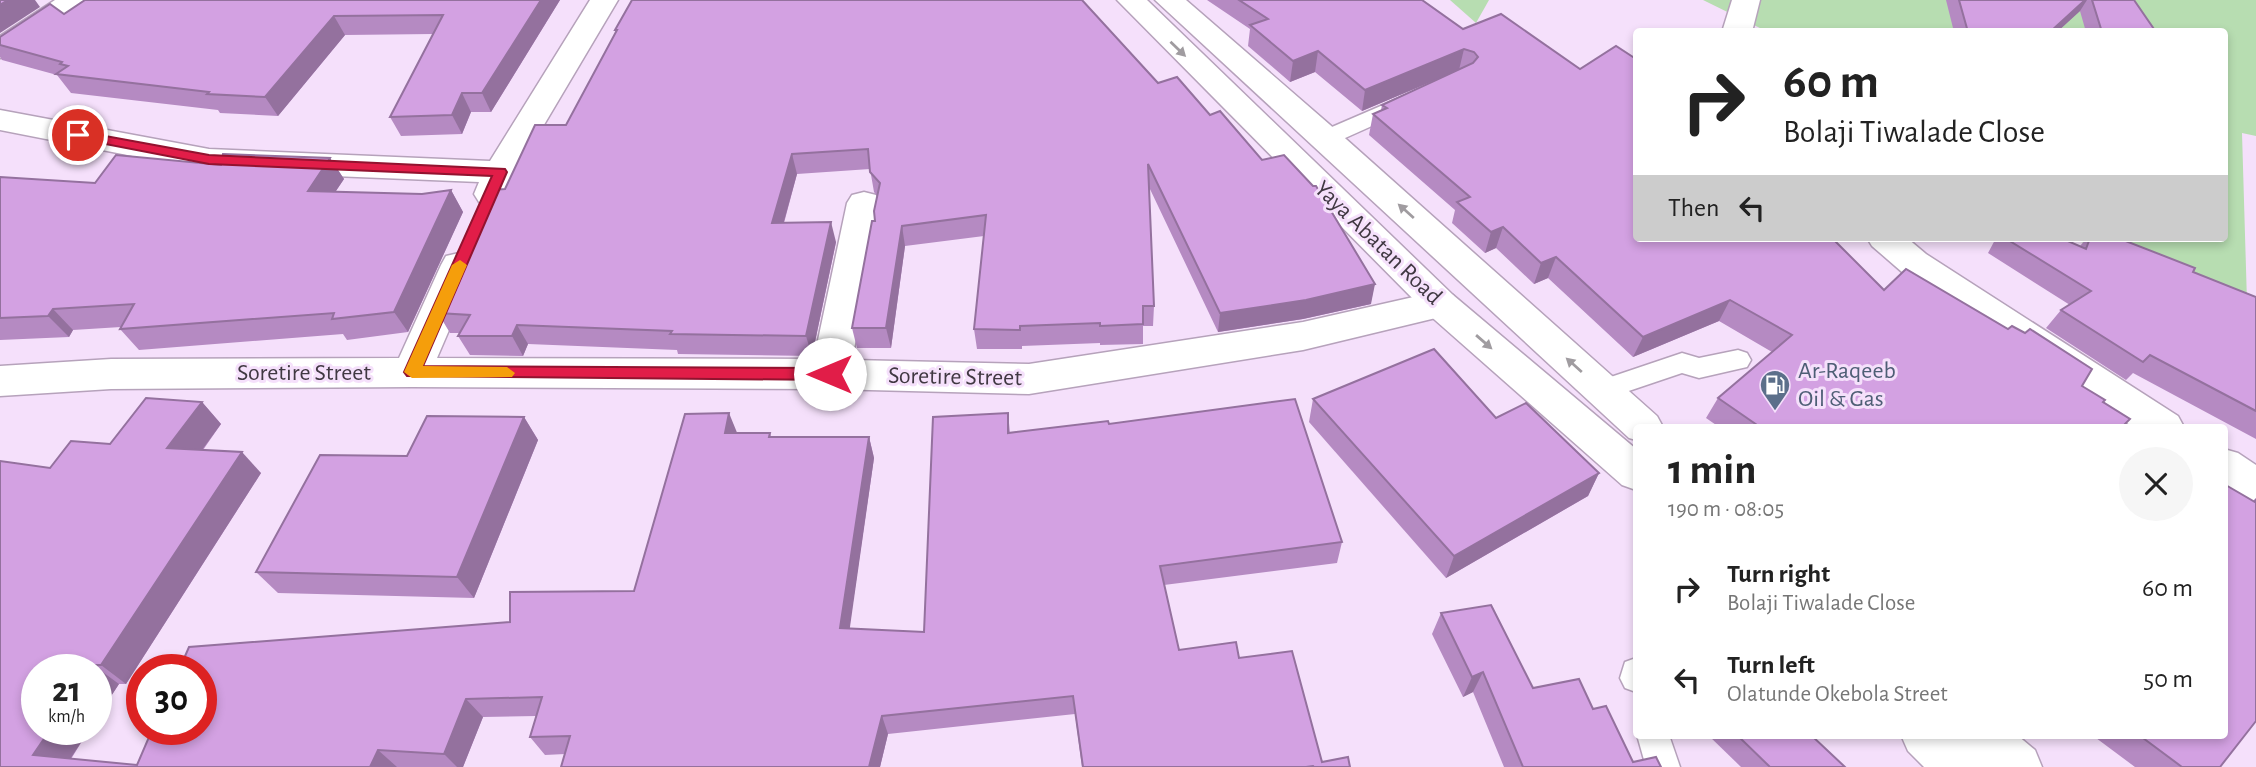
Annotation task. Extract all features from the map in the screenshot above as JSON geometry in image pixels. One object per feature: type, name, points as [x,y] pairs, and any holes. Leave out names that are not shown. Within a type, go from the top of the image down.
[{"type":"street","points":[[0,49],[74,0]]},
{"type":"street","points":[[412,372],[500,172],[604,0]]},
{"type":"street","name":"Yaya Abatan Road","points":[[1131,0],[1440,304],[1633,470]]},
{"type":"street","name":"Yaya Abatan Road","points":[[1169,0],[1326,138],[1640,424]]},
{"type":"street","points":[[1738,28],[1746,0]]},
{"type":"street","points":[[0,120],[209,160],[500,172]]},
{"type":"street","points":[[830,374],[864,203]]},
{"type":"street","points":[[1889,242],[1914,263],[2159,424]]},
{"type":"street","name":"Soretire Street","points":[[0,381],[111,374],[412,372],[830,374],[1029,379],[1303,336],[1440,304]]},
{"type":"street","points":[[2228,468],[2256,486]]},
{"type":"street","points":[[1929,739],[1958,767]]},
{"type":"street","points":[[1986,739],[2018,767]]},
{"type":"lane","points":[[1326,138],[1423,95]]},
{"type":"lane","points":[[1602,390],[1682,363],[1699,368],[1738,359]]},
{"type":"lane","points":[[1655,739],[1663,767]]},
{"type":"green space","points":[[1450,0],[1489,0],[1476,23]]},
{"type":"green space","points":[[1703,0],[2256,0],[2256,136],[2242,133],[2247,302],[2081,242],[2228,242],[2228,28],[1760,28]]},
{"type":"building","points":[[85,0],[541,0],[482,93],[462,93],[452,115],[390,117],[443,15],[334,16],[265,97],[207,94],[209,92],[56,74],[68,66],[0,45],[0,37],[50,4],[64,14]]},
{"type":"building","points":[[632,0],[1082,0],[1158,83],[1177,77],[1210,115],[1220,111],[1262,160],[1284,155],[1316,186],[1375,284],[1306,300],[1220,313],[1148,164],[1154,306],[1143,306],[1143,324],[1020,326],[1020,330],[974,329],[986,215],[902,226],[886,328],[852,328],[872,221],[875,221],[874,211],[880,183],[870,172],[868,149],[792,154],[772,223],[831,222],[806,336],[670,334],[672,331],[517,325],[512,336],[458,336],[470,315],[438,313],[492,190],[505,189],[535,125],[566,125]]},
{"type":"building","points":[[1239,0],[1422,0],[1463,29],[1501,14],[1580,69],[1616,46],[1633,57],[1633,242],[1836,242],[1884,290],[1906,269],[2008,329],[2012,326],[2025,333],[2030,329],[2092,369],[2082,386],[2130,419],[2125,424],[1756,424],[1718,398],[1792,335],[1730,300],[1643,337],[1556,257],[1541,263],[1503,227],[1491,232],[1457,202],[1470,197],[1373,114],[1387,108],[1382,105],[1473,63],[1478,57],[1474,52],[1464,49],[1365,90],[1318,51],[1293,61],[1250,25],[1268,19]]},
{"type":"building","points":[[1959,0],[2085,0],[2054,28],[1967,28]]},
{"type":"building","points":[[2092,0],[2134,0],[2153,28],[2101,28]]},
{"type":"building","points":[[223,154],[330,158],[308,191],[422,194],[451,190],[394,312],[332,319],[334,313],[120,329],[134,304],[53,309],[48,316],[0,318],[0,177],[95,183],[116,155],[221,165]]},
{"type":"building","points":[[2011,242],[2070,242],[2086,249],[2089,242],[2128,242],[2195,268],[2193,272],[2256,297],[2256,411],[2150,355],[2143,362],[2061,310],[2091,291]]},
{"type":"building","points":[[1434,349],[1496,418],[1526,403],[1599,473],[1454,556],[1313,399]]},
{"type":"building","points":[[146,398],[202,402],[167,448],[242,452],[108,654],[21,654],[21,745],[40,745],[33,755],[137,765],[146,745],[217,745],[217,654],[186,654],[189,647],[510,622],[510,592],[634,591],[685,414],[729,413],[725,433],[770,433],[769,437],[869,437],[840,628],[924,632],[933,417],[1008,413],[1008,433],[1108,421],[1109,424],[1295,399],[1342,542],[1160,566],[1179,650],[1236,642],[1239,658],[1292,651],[1322,762],[1348,757],[1350,767],[1083,767],[1073,696],[882,716],[869,767],[561,767],[570,736],[530,737],[542,697],[466,699],[444,754],[378,750],[370,767],[0,767],[0,461],[50,468],[71,441],[110,444]]},
{"type":"building","points":[[427,416],[524,417],[457,577],[256,572],[320,455],[407,456]]},
{"type":"building","points":[[2228,486],[2255,502],[2256,499],[2256,721],[2220,767],[2182,767],[2144,739],[2228,739]]},
{"type":"building","points":[[1491,605],[1533,688],[1579,679],[1593,709],[1606,706],[1633,762],[1656,757],[1661,767],[1523,767],[1483,672],[1472,677],[1441,613]]},
{"type":"building","points":[[1741,739],[1815,739],[1845,767],[1770,767]]},
{"type":"slow traffic","points":[[460,265],[412,372],[507,373]]},
{"type":"place","name":"Ar-Raqeeb Oil & Gas","points":[[1775,412]]},
{"type":"route","points":[[78,135],[209,160],[500,172],[412,372],[830,374]]}]
